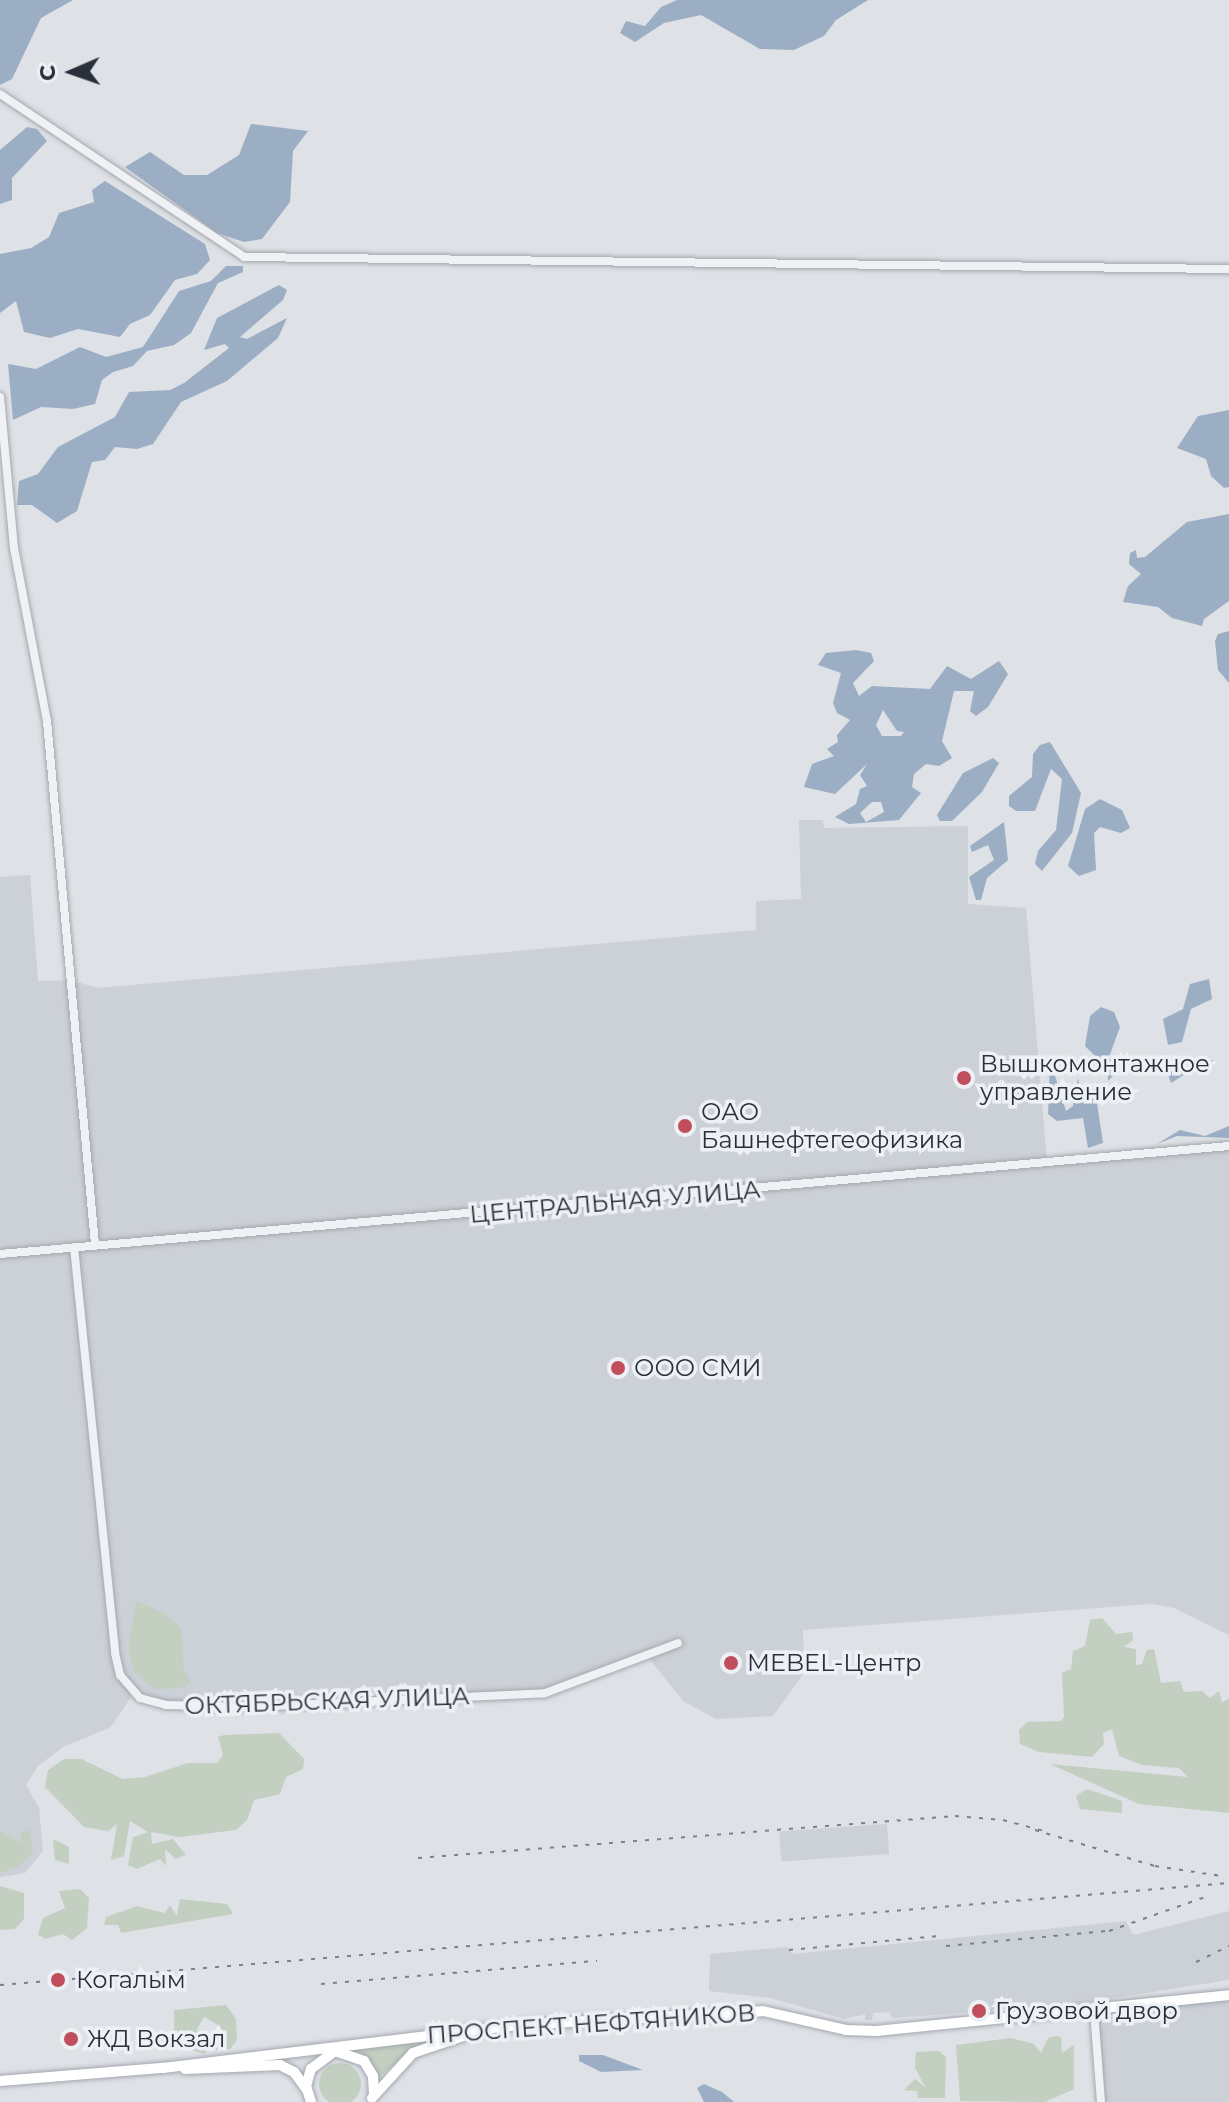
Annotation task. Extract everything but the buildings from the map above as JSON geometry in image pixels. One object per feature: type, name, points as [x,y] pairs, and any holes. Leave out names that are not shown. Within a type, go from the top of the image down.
[{"type":"main road","name":"ПРОСПЕКТ НЕФТЯНИКОВ","points":[[0,2081],[163,2068],[516,2025],[763,2011],[863,2031],[1094,2011],[1229,1995]]},
{"type":"main road","points":[[371,2100],[394,2068],[422,2049],[516,2025]]},
{"type":"main road","points":[[309,2097],[313,2065],[335,2051],[363,2043]]},
{"type":"main road","points":[[306,2052],[353,2053],[367,2064],[374,2080],[371,2100]]},
{"type":"main road","points":[[163,2068],[280,2065],[294,2072],[309,2097]]},
{"type":"street","points":[[0,94],[244,257],[1229,269]]},
{"type":"street","points":[[0,397],[14,548],[47,721],[95,1244]]},
{"type":"street","name":"ЦЕНТРАЛЬНАЯ УЛИЦА","points":[[0,1254],[1229,1146]]},
{"type":"street","name":"ОКТЯБРЬСКАЯ УЛИЦА","points":[[74,1247],[115,1653],[120,1675],[140,1698],[154,1704],[252,1707],[545,1693],[678,1643]]},
{"type":"street","points":[[1094,2011],[1101,2102]]},
{"type":"shaded area","points":[[799,820],[823,820],[824,828],[968,826],[968,904],[1026,908],[1047,1163],[1229,1146],[1229,1635],[1174,1608],[1151,1604],[803,1630],[804,1673],[773,1716],[716,1719],[683,1701],[644,1652],[564,1688],[400,1701],[166,1705],[133,1694],[111,1727],[63,1747],[38,1766],[26,1785],[39,1808],[43,1851],[25,1873],[0,1877],[0,877],[30,875],[38,981],[70,980],[98,988],[756,930],[756,901],[801,899]]},
{"type":"shaded area","points":[[887,1824],[889,1854],[781,1861],[779,1832]]},
{"type":"shaded area","name":"Грузовой двор","points":[[1229,1911],[1229,1980],[1069,2005],[892,2018],[889,2012],[873,2013],[872,2020],[865,2020],[865,2014],[845,2019],[770,1998],[709,1991],[710,1954],[787,1947],[793,1954],[1126,1921],[1133,1935]]},
{"type":"shaded area","points":[[1229,1995],[1229,2102],[1101,2102],[1094,2011]]},
{"type":"green space","points":[[136,1601],[166,1614],[181,1629],[184,1670],[190,1682],[185,1687],[156,1690],[135,1673],[128,1649]]},
{"type":"green space","points":[[1102,1618],[1116,1634],[1132,1632],[1133,1640],[1124,1647],[1136,1649],[1136,1665],[1142,1664],[1147,1650],[1154,1649],[1161,1683],[1180,1681],[1184,1692],[1202,1691],[1210,1698],[1219,1691],[1222,1702],[1229,1699],[1229,1813],[1139,1804],[1050,1764],[1188,1777],[1179,1768],[1142,1765],[1119,1756],[1112,1729],[1103,1733],[1104,1744],[1092,1757],[1039,1752],[1020,1744],[1019,1730],[1027,1722],[1061,1721],[1064,1717],[1062,1673],[1071,1669],[1073,1651],[1085,1646],[1090,1620]]},
{"type":"green space","points":[[279,1733],[304,1759],[303,1769],[286,1777],[280,1794],[254,1800],[247,1820],[236,1830],[179,1837],[151,1832],[152,1844],[173,1839],[186,1855],[176,1859],[165,1849],[166,1866],[160,1859],[137,1869],[128,1865],[133,1837],[148,1832],[130,1821],[124,1856],[111,1860],[117,1824],[108,1831],[84,1827],[45,1787],[48,1770],[64,1759],[81,1759],[123,1779],[145,1777],[188,1763],[217,1763],[223,1755],[218,1737],[224,1735]]},
{"type":"green space","points":[[1087,1789],[1122,1801],[1122,1813],[1080,1809],[1076,1796]]},
{"type":"green space","points":[[30,1829],[33,1853],[18,1867],[0,1873],[0,1831],[22,1843],[20,1834]]},
{"type":"green space","points":[[53,1839],[69,1847],[69,1864],[55,1860]]},
{"type":"green space","points":[[0,1886],[24,1893],[24,1919],[15,1929],[0,1930]]},
{"type":"green space","points":[[80,1889],[89,1898],[87,1928],[72,1940],[63,1934],[46,1939],[38,1935],[43,1918],[65,1908],[59,1891]]},
{"type":"green space","points":[[180,1899],[227,1904],[233,1914],[121,1933],[118,1925],[104,1925],[106,1917],[137,1906],[165,1913],[170,1905],[177,1916]]},
{"type":"green space","points":[[226,2005],[236,2019],[237,2040],[230,2049],[216,2050],[212,2042],[221,2027],[204,2017],[196,2031],[210,2035],[205,2054],[174,2045],[174,2010]]},
{"type":"green space","points":[[1061,2037],[1062,2053],[1074,2045],[1074,2089],[1045,2102],[960,2101],[956,2045],[1011,2038],[1034,2044],[1041,2053],[1048,2038]]},
{"type":"green space","points":[[420,2041],[379,2077],[358,2050]]},
{"type":"green space","points":[[939,2051],[946,2057],[945,2098],[918,2098],[917,2091],[904,2090],[915,2079],[926,2088],[915,2068],[916,2052]]},
{"type":"green space","points":[[340,2063],[355,2069],[361,2084],[355,2099],[340,2105],[325,2099],[319,2084],[325,2069]]},
{"type":"water","points":[[0,0],[73,0],[41,18],[12,79],[0,85]]},
{"type":"water","points":[[677,0],[868,0],[836,20],[824,36],[794,50],[760,49],[701,15],[664,23],[635,42],[620,33],[626,21],[645,26],[661,7]]},
{"type":"water","points":[[251,124],[308,131],[293,151],[290,202],[262,239],[244,242],[217,233],[125,167],[150,152],[184,175],[207,175],[239,155]]},
{"type":"water","points":[[27,127],[37,129],[47,141],[12,178],[12,200],[0,204],[0,150]]},
{"type":"water","points":[[105,181],[205,244],[210,260],[197,274],[175,280],[150,315],[130,324],[120,337],[78,329],[50,338],[24,332],[16,301],[0,313],[0,254],[31,248],[49,237],[59,213],[94,202],[92,190]]},
{"type":"water","points":[[226,266],[243,266],[243,272],[218,283],[191,333],[174,345],[147,351],[133,366],[113,372],[102,380],[95,404],[73,409],[41,407],[13,420],[8,364],[36,369],[80,347],[106,357],[143,347],[179,291],[211,281]]},
{"type":"water","points":[[279,285],[287,290],[283,300],[240,337],[247,339],[287,318],[278,338],[227,381],[181,402],[153,444],[137,449],[115,447],[105,460],[92,462],[77,511],[57,523],[32,505],[17,505],[19,481],[38,474],[58,447],[115,417],[129,392],[170,390],[184,383],[229,348],[225,344],[204,350],[217,318]]},
{"type":"water","points":[[1229,410],[1229,487],[1224,488],[1211,476],[1206,459],[1177,448],[1198,416]]},
{"type":"water","points":[[1229,514],[1229,601],[1204,619],[1202,626],[1172,618],[1158,607],[1123,602],[1128,586],[1141,574],[1129,564],[1130,553],[1136,550],[1137,558],[1145,557],[1187,522]]},
{"type":"water","points":[[1229,631],[1229,683],[1218,670],[1215,641],[1218,634]]},
{"type":"water","points":[[856,650],[871,653],[874,661],[853,683],[859,696],[872,686],[930,689],[947,666],[971,679],[999,661],[1008,674],[988,707],[976,716],[970,711],[974,691],[954,691],[942,741],[952,758],[939,766],[926,764],[914,774],[912,787],[921,793],[899,820],[849,824],[835,817],[856,804],[860,789],[867,786],[860,775],[867,764],[835,794],[804,787],[812,764],[834,756],[827,749],[838,742],[837,735],[850,720],[837,713],[833,703],[841,673],[818,665],[826,653]],"holes":[[[883,710],[897,731],[904,732],[901,736],[882,736],[876,725]],[[872,802],[881,802],[884,812],[866,822],[860,813]]]},
{"type":"water","points":[[1050,742],[1081,793],[1072,833],[1042,871],[1035,864],[1038,851],[1056,830],[1062,779],[1051,769],[1035,811],[1016,811],[1009,806],[1009,796],[1032,777],[1033,754],[1040,745]]},
{"type":"water","points":[[993,758],[999,763],[982,792],[952,821],[940,821],[937,815],[963,773]]},
{"type":"water","points":[[1100,799],[1122,810],[1130,828],[1121,833],[1100,827],[1094,833],[1096,870],[1079,876],[1068,866],[1085,809]]},
{"type":"water","points":[[1004,822],[1008,860],[987,878],[981,900],[976,900],[969,877],[994,860],[988,845],[972,852],[970,846]]},
{"type":"water","points":[[1209,979],[1212,999],[1191,1009],[1182,1042],[1168,1045],[1163,1019],[1183,1009],[1190,984]]},
{"type":"water","points":[[1101,1007],[1114,1012],[1120,1027],[1109,1057],[1119,1069],[1108,1081],[1108,1069],[1085,1046],[1090,1016]]},
{"type":"water","points":[[1050,1060],[1066,1111],[1073,1106],[1078,1078],[1081,1093],[1095,1090],[1103,1143],[1088,1148],[1083,1118],[1057,1121],[1048,1114]]},
{"type":"water","points":[[1213,1060],[1206,1075],[1190,1071],[1171,1083],[1167,1071],[1181,1072]]},
{"type":"water","points":[[1229,1126],[1229,1138],[1177,1136],[1157,1144],[1180,1130],[1205,1136]]},
{"type":"water","points":[[579,2055],[603,2055],[643,2070],[601,2072],[579,2061]]},
{"type":"water","points":[[704,2084],[722,2092],[734,2102],[704,2102],[697,2088]]},
{"type":"railway","points":[[418,1858],[955,1816],[1003,1820],[1044,1831]]},
{"type":"railway","points":[[1035,1830],[1155,1866],[1221,1876]]},
{"type":"railway","points":[[0,1985],[1229,1883]]},
{"type":"railway","points":[[946,1946],[1109,1931],[1208,1896]]},
{"type":"railway","points":[[789,1950],[938,1936]]},
{"type":"railway","points":[[1196,1962],[1229,1946]]},
{"type":"railway","points":[[321,1984],[597,1961]]},
{"type":"place","name":"Вышкомонтажное управление","points":[[964,1078]]},
{"type":"place","name":"ОАО Башнефтегеофизика","points":[[685,1126]]},
{"type":"place","name":"ООО СМИ","points":[[618,1368]]},
{"type":"place","name":"MEBEL-Центр","points":[[731,1663]]},
{"type":"place","name":"Когалым","points":[[58,1980]]},
{"type":"place","name":"Грузовой двор","points":[[979,2011]]},
{"type":"place","name":"ЖД Вокзал","points":[[71,2039]]}]
